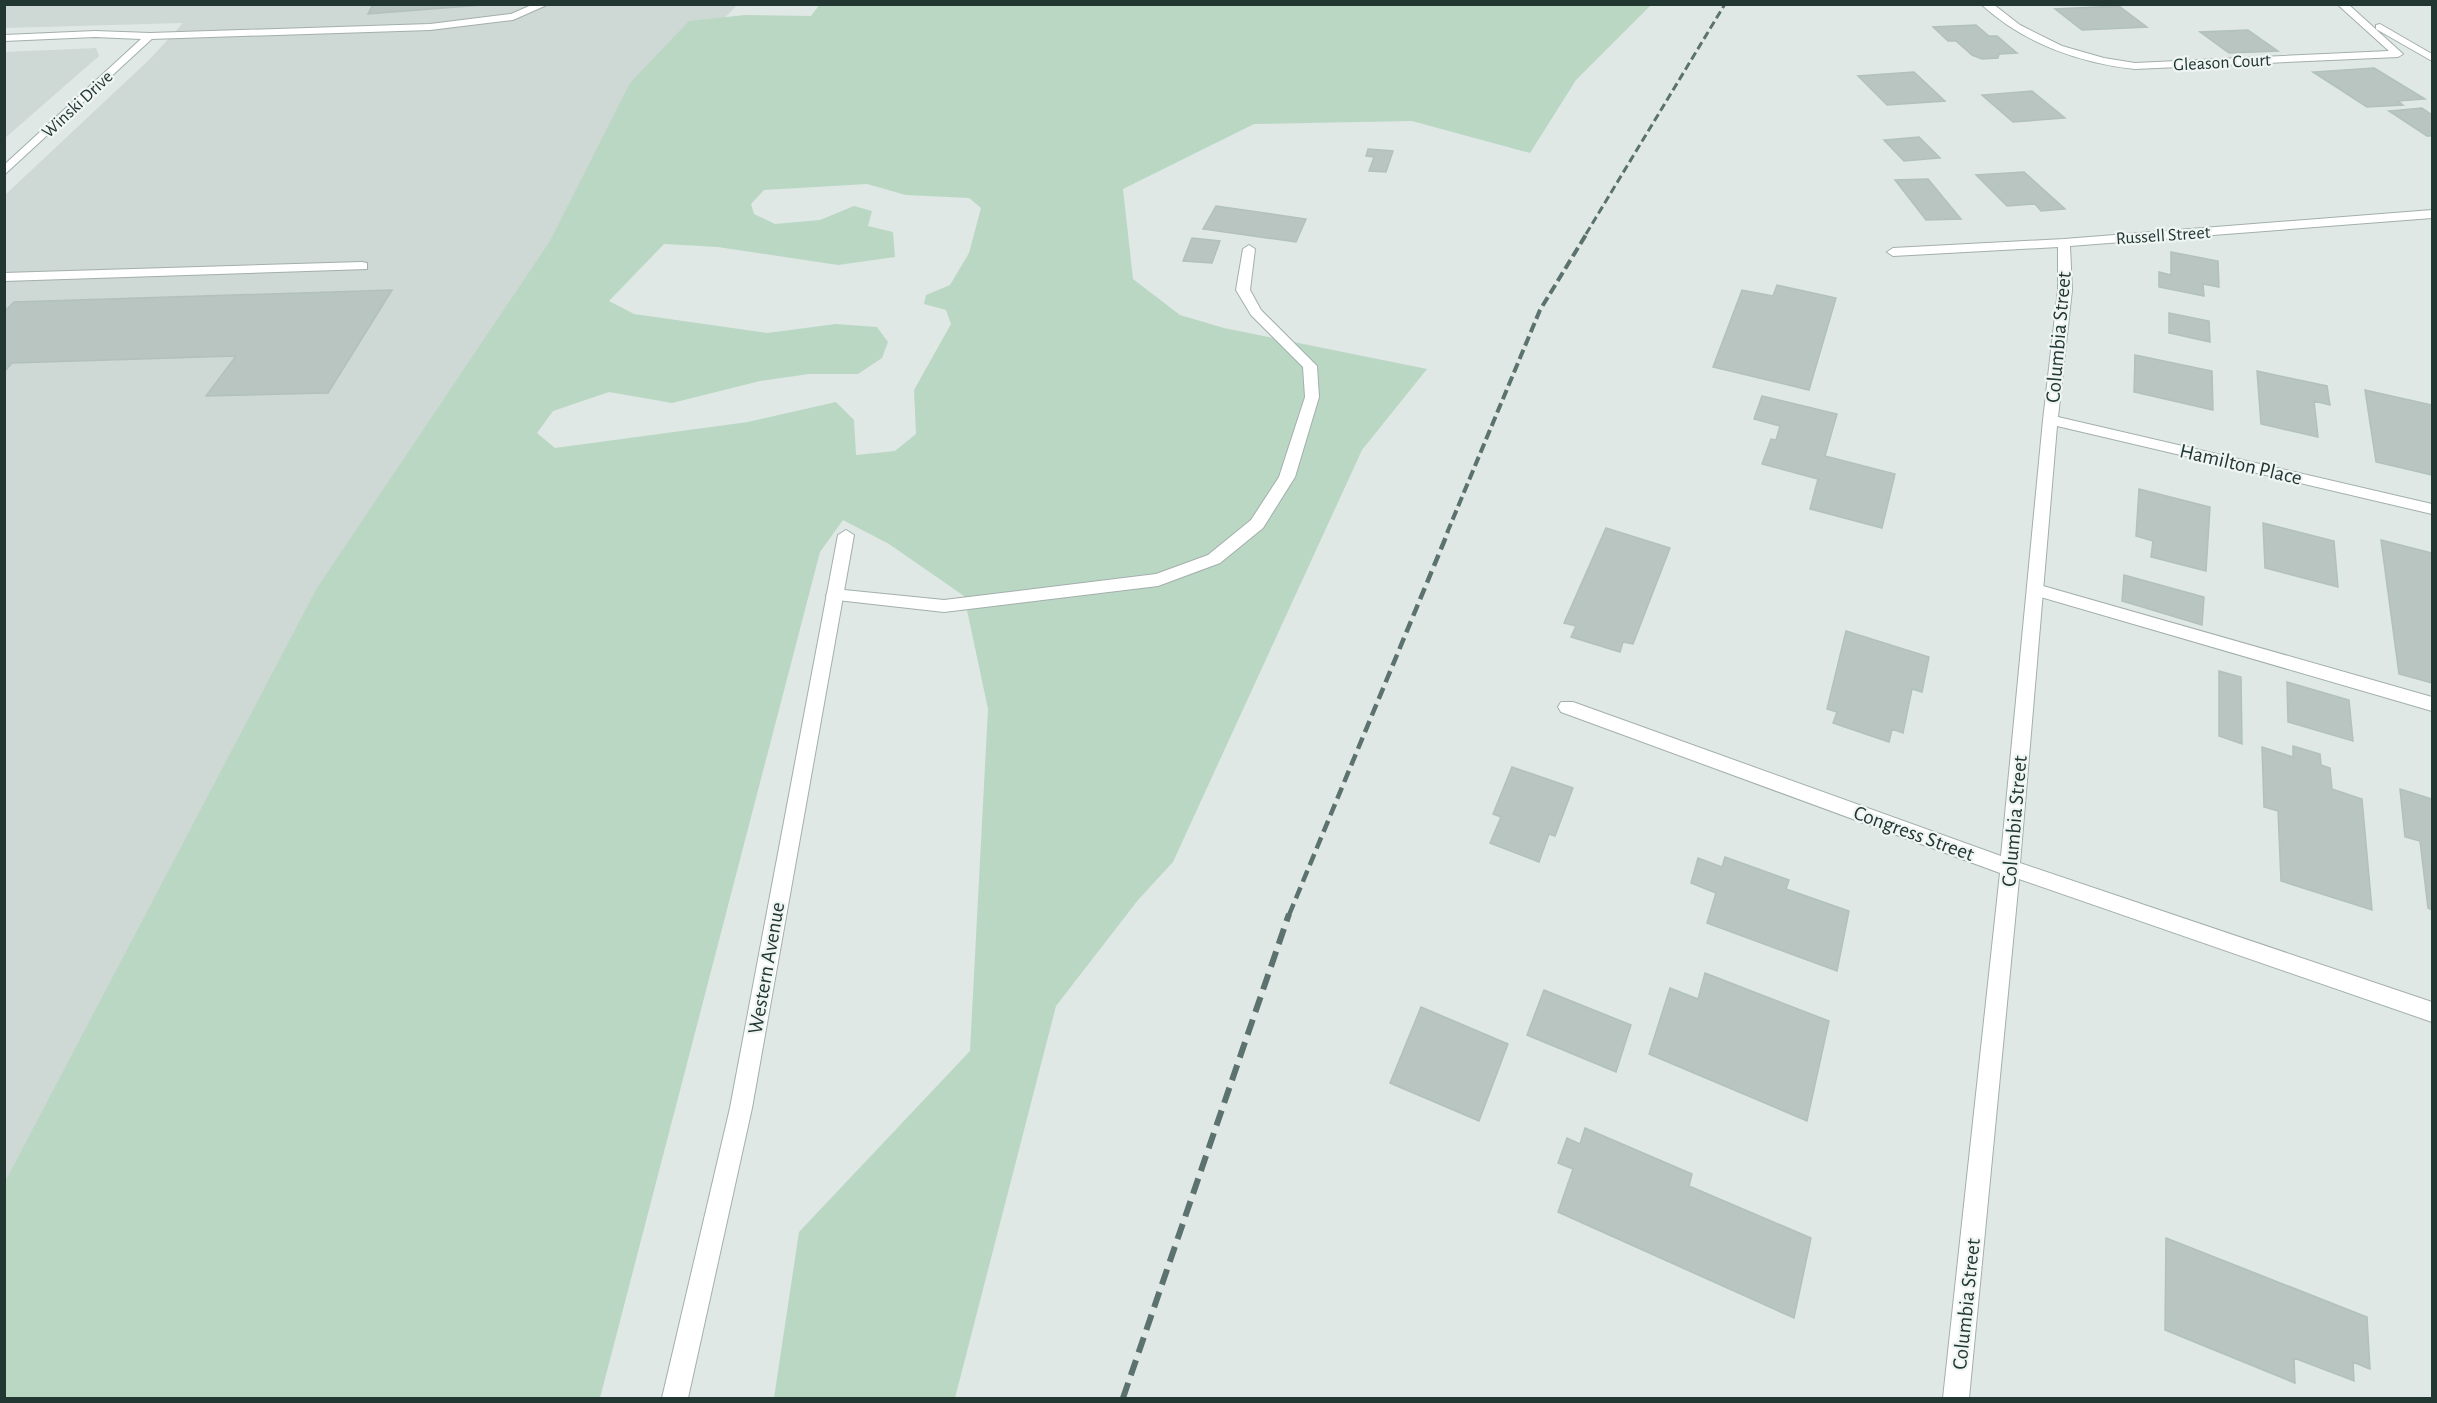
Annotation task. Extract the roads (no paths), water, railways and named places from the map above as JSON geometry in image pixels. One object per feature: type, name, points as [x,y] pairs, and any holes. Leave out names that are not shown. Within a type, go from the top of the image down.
[{"type":"street","points":[[4,38],[430,27],[513,17],[544,4]]},
{"type":"street","name":"Gleason Court","points":[[1986,4],[2014,25],[2048,43],[2106,64],[2135,66],[2398,54],[2342,4]]},
{"type":"street","points":[[2342,4],[2433,58]]},
{"type":"street","name":"Winski Drive","points":[[4,171],[150,36]]},
{"type":"street","name":"Russell Street","points":[[1893,252],[2064,243],[2433,214]]},
{"type":"street","name":"Columbia Street","points":[[1956,1398],[2010,868],[2050,420],[2065,290],[2064,243]]},
{"type":"street","points":[[834,595],[944,606],[1158,580],[1214,559],[1257,524],[1287,477],[1312,397],[1310,366],[1256,312],[1243,290],[1249,249]]},
{"type":"street","points":[[4,277],[362,266]]},
{"type":"street","name":"Hamilton Place","points":[[2050,420],[2433,509]]},
{"type":"street","name":"Western Avenue","points":[[675,1398],[741,1108],[846,535]]},
{"type":"street","points":[[2036,590],[2433,704]]},
{"type":"street","name":"Congress Street","points":[[1567,707],[2010,868],[2433,1012]]},
{"type":"railway","points":[[1586,234],[1725,4]]},
{"type":"railway","points":[[1447,533],[1540,310],[1587,233]]},
{"type":"railway","points":[[1289,915],[1448,532]]},
{"type":"railway","points":[[1123,1398],[1289,914]]}]
